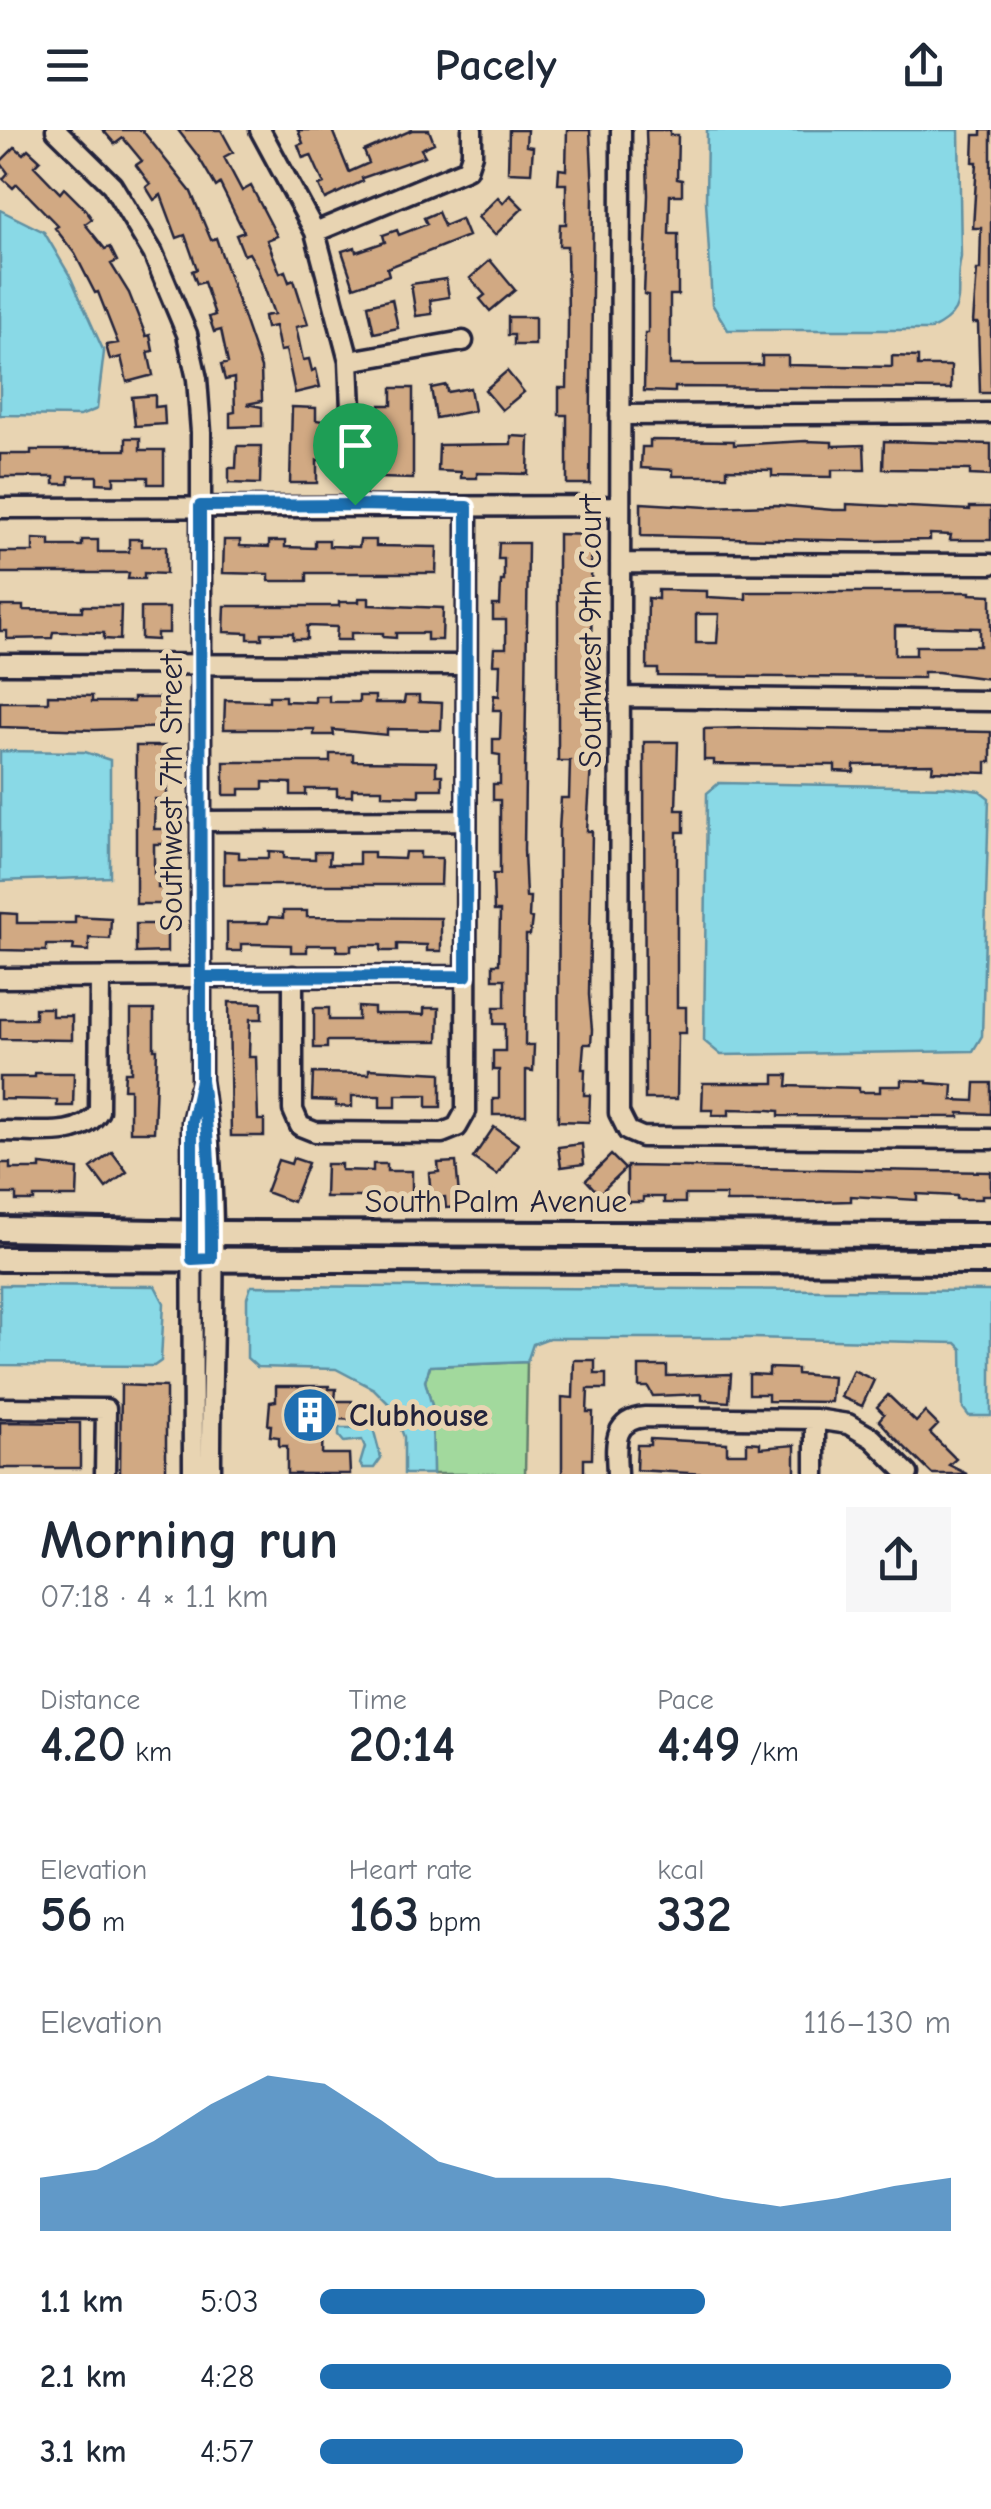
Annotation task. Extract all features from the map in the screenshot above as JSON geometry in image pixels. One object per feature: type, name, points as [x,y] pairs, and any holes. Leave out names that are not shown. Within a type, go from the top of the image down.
[{"type":"main road","name":"South Palm Avenue","points":[[0,1228],[991,1235]]},
{"type":"main road","name":"South Palm Avenue","points":[[0,1259],[991,1262]]},
{"type":"street","name":"Southwest 7th Street","points":[[56,130],[112,184],[154,252],[187,334],[197,379],[202,665],[201,1080],[212,1161],[201,1259],[202,1452],[193,1474]]},
{"type":"street","points":[[260,130],[315,232],[349,360],[355,505]]},
{"type":"street","points":[[315,232],[467,168],[472,154],[472,130]]},
{"type":"street","name":"Southwest 9th Court","points":[[621,130],[619,1113],[628,1131],[642,1138],[991,1139]]},
{"type":"street","points":[[349,360],[462,341]]},
{"type":"street","points":[[620,414],[991,413]]},
{"type":"street","points":[[0,508],[619,506]]},
{"type":"street","points":[[292,976],[292,1110],[300,1126],[315,1132],[442,1132],[457,1127],[466,1111],[467,507]]},
{"type":"street","points":[[620,563],[991,564]]},
{"type":"street","points":[[0,664],[467,665]]},
{"type":"street","points":[[620,697],[991,702]]},
{"type":"street","points":[[202,821],[465,820]]},
{"type":"street","points":[[0,978],[466,976]]},
{"type":"street","points":[[0,1130],[76,1130],[91,1123],[99,1110],[100,978]]},
{"type":"street","points":[[0,1408],[106,1408],[105,1474]]},
{"type":"street","points":[[617,1474],[616,1438],[621,1426],[633,1418],[815,1420],[848,1424],[872,1438],[908,1474]]},
{"type":"street","points":[[815,1420],[815,1474]]},
{"type":"street","name":"Southwest 7th Street","points":[[202,1452],[211,1474]]},
{"type":"green space","points":[[527,1362],[525,1474],[433,1474],[432,1406],[425,1381],[430,1366]]},
{"type":"water","points":[[707,130],[959,130],[961,257],[958,300],[951,315],[930,330],[728,330],[712,304],[706,201]]},
{"type":"water","points":[[0,210],[44,232],[70,276],[104,352],[97,409],[80,416],[0,415]]},
{"type":"water","points":[[0,751],[85,752],[110,760],[110,877],[0,881]]},
{"type":"water","points":[[719,783],[949,787],[980,791],[989,798],[982,1036],[973,1051],[721,1055],[704,1041],[707,793]]},
{"type":"water","points":[[0,1285],[155,1286],[164,1303],[161,1361],[154,1366],[0,1365]]},
{"type":"water","points":[[251,1286],[991,1291],[991,1416],[969,1416],[963,1408],[962,1349],[956,1343],[549,1338],[533,1344],[527,1362],[430,1366],[425,1381],[432,1406],[433,1474],[404,1474],[404,1437],[393,1408],[374,1389],[336,1369],[257,1367],[247,1358],[247,1298]]},
{"type":"water","points":[[362,1423],[372,1424],[381,1458],[374,1468],[363,1468],[360,1464],[365,1447],[362,1440],[344,1442],[339,1436],[339,1428],[356,1428]]},
{"type":"building","points":[[103,130],[142,130],[191,192],[211,240],[216,238],[261,368],[262,401],[247,404],[262,407],[262,426],[230,427],[230,413],[235,412],[234,378],[225,380],[221,365],[228,363],[221,330],[214,332],[209,317],[215,315],[204,282],[197,284],[192,271],[197,269],[185,235],[177,238],[161,195],[154,200],[146,187],[150,184],[136,165],[142,161],[123,138],[115,144]]},
{"type":"building","points":[[178,130],[221,130],[233,152],[224,157],[242,191],[251,186],[277,236],[267,240],[280,273],[285,271],[289,282],[294,280],[308,324],[296,327],[303,360],[309,359],[312,371],[316,369],[320,387],[295,393],[286,350],[280,351],[275,326],[266,328],[264,316],[274,314],[257,267],[249,253],[244,255],[236,235],[244,232],[220,184],[216,187]]},
{"type":"building","points":[[298,130],[332,130],[349,172],[369,163],[364,151],[412,130],[429,130],[434,143],[421,149],[425,156],[362,178],[363,181],[325,199],[319,186],[324,184],[311,155],[303,158]]},
{"type":"building","points":[[509,130],[527,130],[526,146],[533,147],[531,173],[508,172]]},
{"type":"building","points":[[567,130],[590,130],[590,484],[567,484],[567,415],[559,415],[559,388],[567,388],[568,318],[567,246],[559,246],[560,224],[566,224],[566,184],[558,184],[559,169],[566,170]]},
{"type":"building","points":[[646,130],[670,130],[670,135],[678,135],[677,179],[682,180],[682,195],[670,195],[669,234],[678,234],[678,295],[670,295],[670,365],[762,365],[762,356],[788,356],[788,365],[892,367],[892,356],[918,357],[918,366],[951,366],[951,389],[675,387],[675,392],[644,391],[648,333],[648,295],[644,294]]},
{"type":"building","points":[[981,130],[991,130],[991,393],[980,393],[978,323],[973,323],[981,228],[973,228],[977,162],[973,162],[974,135],[981,135]]},
{"type":"building","points":[[15,147],[23,154],[28,149],[40,160],[34,166],[60,193],[64,188],[84,208],[92,219],[85,224],[105,249],[110,247],[117,261],[111,264],[129,293],[146,336],[150,335],[153,351],[148,352],[153,375],[127,382],[121,357],[110,360],[106,345],[118,343],[98,292],[95,293],[75,254],[55,228],[58,226],[17,184],[13,188],[3,179],[8,173],[0,162]]},
{"type":"building","points":[[510,195],[523,208],[495,235],[478,217],[498,197],[503,203]]},
{"type":"building","points":[[438,212],[444,226],[461,219],[468,236],[387,268],[389,275],[354,287],[342,251],[355,247],[356,252],[385,242],[383,235],[397,230],[399,235],[427,224],[424,218]]},
{"type":"building","points":[[490,260],[515,290],[490,311],[480,299],[485,295],[470,278]]},
{"type":"building","points":[[446,279],[449,297],[430,300],[432,314],[416,316],[411,284]]},
{"type":"building","points":[[392,299],[398,328],[374,333],[368,305]]},
{"type":"building","points":[[508,317],[535,317],[535,345],[514,345],[514,335],[508,335]]},
{"type":"building","points":[[507,371],[524,392],[502,410],[485,390]]},
{"type":"building","points":[[446,385],[447,392],[470,388],[474,411],[436,418],[431,388]]},
{"type":"building","points":[[392,388],[413,388],[413,479],[379,478],[380,462],[386,462],[386,425],[380,425],[380,405],[392,405]]},
{"type":"building","points":[[155,395],[155,407],[164,406],[165,424],[135,426],[132,397]]},
{"type":"building","points":[[292,407],[316,408],[316,420],[323,421],[323,460],[317,460],[317,483],[290,483]]},
{"type":"building","points":[[511,436],[529,437],[528,474],[477,473],[477,478],[461,478],[461,472],[438,471],[439,445],[511,444]]},
{"type":"building","points":[[126,438],[140,438],[140,450],[164,450],[164,484],[148,484],[148,477],[114,477],[114,484],[97,483],[97,476],[69,476],[69,484],[54,484],[54,477],[0,477],[0,454],[31,454],[31,450],[126,450]]},
{"type":"building","points":[[650,440],[734,441],[734,445],[806,441],[832,442],[832,446],[864,445],[865,470],[832,470],[832,477],[772,476],[772,470],[727,469],[727,476],[673,476],[673,470],[641,468],[642,447],[650,447]]},
{"type":"building","points":[[884,441],[991,444],[991,476],[970,475],[970,470],[883,469]]},
{"type":"building","points":[[237,446],[261,446],[260,484],[229,483],[229,468],[236,468]]},
{"type":"building","points":[[641,503],[833,510],[847,510],[847,504],[970,510],[991,507],[991,540],[950,540],[951,535],[930,534],[930,540],[871,541],[641,536]]},
{"type":"building","points":[[558,534],[591,535],[592,748],[587,831],[592,831],[592,1030],[591,1044],[584,1044],[582,1069],[584,1095],[590,1095],[589,1122],[558,1121],[559,831],[561,798],[569,798],[570,761],[558,761]]},
{"type":"building","points":[[33,539],[50,540],[50,546],[82,546],[82,540],[98,540],[98,552],[129,552],[129,539],[142,539],[142,546],[166,546],[166,574],[144,573],[144,579],[128,579],[129,573],[0,573],[0,552],[33,552]]},
{"type":"building","points":[[224,540],[240,540],[240,546],[269,547],[269,541],[285,541],[285,547],[315,548],[315,540],[329,540],[329,546],[359,547],[360,540],[376,540],[376,546],[437,547],[436,573],[307,573],[307,581],[269,581],[269,574],[223,573]]},
{"type":"building","points":[[499,543],[528,543],[524,850],[526,897],[530,897],[532,918],[530,935],[526,935],[525,1045],[534,1045],[533,1071],[526,1070],[526,1115],[493,1115],[493,1099],[499,1099],[499,1070],[493,1070],[493,1051],[505,1051],[505,1024],[494,1024],[494,1007],[505,1007],[505,979],[493,979],[493,964],[499,964],[500,911],[494,911],[493,874],[500,874],[500,800],[493,800],[493,784],[500,784],[500,755],[493,754],[493,739],[500,739],[501,710],[493,710],[494,695],[499,696],[500,664],[493,664],[494,648],[506,648],[506,620],[493,620],[493,605],[500,605],[504,581],[504,559],[498,559]]},
{"type":"building","points":[[658,590],[707,591],[707,597],[746,599],[746,592],[991,595],[991,679],[938,672],[924,672],[924,678],[658,676],[658,669],[647,669],[648,598],[658,599]],"holes":[[[696,614],[719,614],[717,643],[696,643]],[[895,626],[980,628],[980,646],[916,646],[916,655],[895,655]]]},
{"type":"building","points":[[359,598],[369,598],[369,605],[443,608],[442,640],[427,640],[427,633],[396,633],[396,638],[383,637],[383,633],[351,633],[351,640],[336,640],[337,627],[307,626],[307,639],[293,639],[293,633],[262,633],[262,639],[248,639],[248,633],[224,632],[225,606],[339,606],[339,602],[359,602]]},
{"type":"building","points":[[0,606],[82,611],[82,606],[121,606],[120,640],[104,639],[104,633],[66,632],[53,632],[52,638],[7,639],[7,631],[0,631]]},
{"type":"building","points":[[141,608],[169,608],[169,633],[157,633],[157,640],[141,639]]},
{"type":"building","points":[[48,695],[92,696],[92,702],[160,698],[160,709],[166,709],[166,727],[0,727],[0,702],[48,702]]},
{"type":"building","points":[[269,696],[315,702],[315,696],[329,696],[329,702],[359,702],[359,696],[375,696],[375,703],[404,703],[405,696],[419,696],[419,702],[442,703],[441,730],[387,729],[387,735],[333,730],[334,735],[314,735],[314,729],[224,729],[225,700],[269,701]]},
{"type":"building","points":[[704,729],[991,732],[991,762],[986,762],[986,773],[932,771],[933,764],[854,765],[854,772],[835,771],[835,765],[714,764],[714,760],[704,760]]},
{"type":"building","points":[[644,742],[678,742],[676,810],[684,810],[684,832],[677,832],[677,1007],[686,1007],[686,1033],[678,1033],[677,1099],[645,1099]]},
{"type":"building","points":[[136,746],[167,746],[167,799],[155,799],[154,829],[167,829],[167,844],[154,844],[154,874],[158,875],[158,888],[167,888],[167,904],[136,904]]},
{"type":"building","points":[[330,754],[353,754],[353,761],[436,762],[436,775],[442,775],[442,789],[419,789],[419,796],[382,795],[382,789],[352,789],[352,796],[337,796],[337,789],[306,789],[306,795],[291,795],[291,783],[263,782],[263,789],[240,789],[240,795],[224,795],[224,762],[330,762]]},
{"type":"building","points":[[224,851],[239,852],[239,858],[269,858],[269,851],[284,852],[284,858],[315,859],[315,852],[330,852],[329,864],[359,864],[359,852],[374,852],[374,858],[404,859],[405,852],[420,852],[420,858],[442,858],[441,885],[224,885]]},
{"type":"building","points":[[283,911],[307,911],[307,917],[441,918],[441,951],[427,951],[427,945],[397,944],[397,951],[381,951],[381,945],[351,945],[351,951],[337,951],[337,945],[307,945],[307,952],[291,952],[291,945],[241,944],[241,951],[227,951],[227,923],[268,923],[269,917],[283,918]]},
{"type":"building","points":[[0,913],[17,914],[17,923],[75,923],[75,916],[111,918],[110,939],[89,938],[89,951],[73,950],[74,945],[46,945],[46,951],[0,950]]},
{"type":"building","points":[[136,924],[160,924],[160,934],[167,934],[167,952],[136,953]]},
{"type":"building","points":[[229,1002],[262,1003],[262,1019],[250,1019],[249,1057],[256,1057],[258,1120],[264,1120],[264,1136],[231,1136]]},
{"type":"building","points":[[358,1007],[374,1008],[374,1014],[424,1015],[424,1008],[439,1008],[438,1041],[327,1041],[327,1048],[314,1048],[314,1008],[329,1008],[329,1020],[358,1020]]},
{"type":"building","points":[[35,1008],[52,1008],[52,1016],[72,1016],[72,1040],[0,1039],[0,1019],[35,1019]]},
{"type":"building","points":[[131,1010],[154,1010],[154,1132],[130,1132],[130,1089],[124,1089],[125,1072],[131,1072]]},
{"type":"building","points":[[369,1069],[441,1073],[441,1107],[427,1107],[427,1095],[396,1095],[396,1107],[380,1107],[380,1096],[352,1096],[352,1107],[336,1106],[336,1101],[312,1100],[313,1073],[369,1074]]},
{"type":"building","points":[[35,1073],[74,1073],[73,1106],[57,1106],[57,1100],[0,1099],[0,1077],[35,1077]]},
{"type":"building","points":[[774,1075],[788,1075],[787,1086],[859,1088],[859,1092],[901,1086],[901,1080],[927,1081],[953,1085],[952,1100],[974,1101],[975,1083],[991,1083],[991,1114],[779,1116],[779,1111],[769,1110],[729,1109],[729,1115],[712,1115],[713,1110],[702,1110],[703,1083],[774,1083]]},
{"type":"building","points":[[494,1127],[518,1144],[497,1175],[473,1158]]},
{"type":"building","points":[[582,1144],[584,1164],[561,1167],[558,1147]]},
{"type":"building","points":[[112,1152],[127,1172],[106,1188],[91,1168]]},
{"type":"building","points":[[611,1155],[625,1169],[599,1194],[586,1180]]},
{"type":"building","points":[[293,1158],[308,1163],[293,1202],[266,1192],[278,1160],[291,1164]]},
{"type":"building","points":[[456,1162],[460,1207],[446,1208],[445,1197],[431,1198],[429,1173],[439,1172],[438,1163]]},
{"type":"building","points":[[0,1163],[10,1163],[10,1169],[40,1169],[40,1165],[78,1169],[77,1197],[16,1201],[16,1194],[0,1194]]},
{"type":"building","points":[[326,1164],[341,1164],[341,1170],[373,1171],[373,1164],[387,1164],[387,1171],[412,1171],[412,1198],[391,1198],[391,1205],[373,1205],[373,1197],[325,1197]]},
{"type":"building","points":[[627,1166],[991,1172],[991,1195],[982,1195],[982,1199],[917,1194],[917,1200],[851,1196],[851,1201],[726,1202],[726,1195],[685,1195],[685,1203],[664,1203],[664,1197],[627,1202]]},
{"type":"building","points":[[574,1360],[595,1360],[595,1374],[606,1374],[606,1389],[588,1389],[587,1412],[593,1412],[592,1459],[584,1459],[584,1474],[562,1474],[562,1397],[573,1398]]},
{"type":"building","points":[[639,1366],[667,1366],[667,1376],[731,1374],[729,1402],[702,1400],[702,1394],[653,1396],[648,1387],[639,1387]]},
{"type":"building","points":[[769,1368],[833,1377],[831,1402],[768,1401],[768,1394],[749,1394],[749,1374],[769,1375]]},
{"type":"building","points":[[853,1370],[874,1380],[862,1406],[841,1397]]},
{"type":"building","points":[[121,1385],[166,1387],[166,1474],[120,1474]]},
{"type":"building","name":"Clubhouse","points":[[276,1386],[329,1386],[336,1389],[335,1401],[352,1401],[352,1420],[339,1419],[335,1426],[323,1426],[322,1454],[349,1454],[350,1474],[287,1474],[287,1446],[279,1446],[279,1437],[270,1436],[268,1425],[270,1402],[276,1401]]},
{"type":"building","points":[[888,1395],[916,1422],[925,1412],[938,1425],[930,1433],[956,1459],[949,1465],[967,1474],[932,1474],[892,1435],[879,1420],[884,1414],[877,1407]]},
{"type":"building","points":[[0,1422],[80,1423],[80,1468],[0,1468]]},
{"type":"building","points":[[650,1439],[727,1443],[727,1453],[747,1453],[747,1442],[760,1443],[760,1448],[795,1445],[795,1472],[707,1474],[636,1470],[637,1445],[650,1445]]},
{"type":"place","name":"Clubhouse","points":[[310,1415]]},
{"type":"route","points":[[355,505],[200,506],[201,1080],[212,1161],[213,1208],[211,1258],[192,1259],[192,1122],[201,1080],[201,977],[466,976],[467,507],[355,505]]}]
